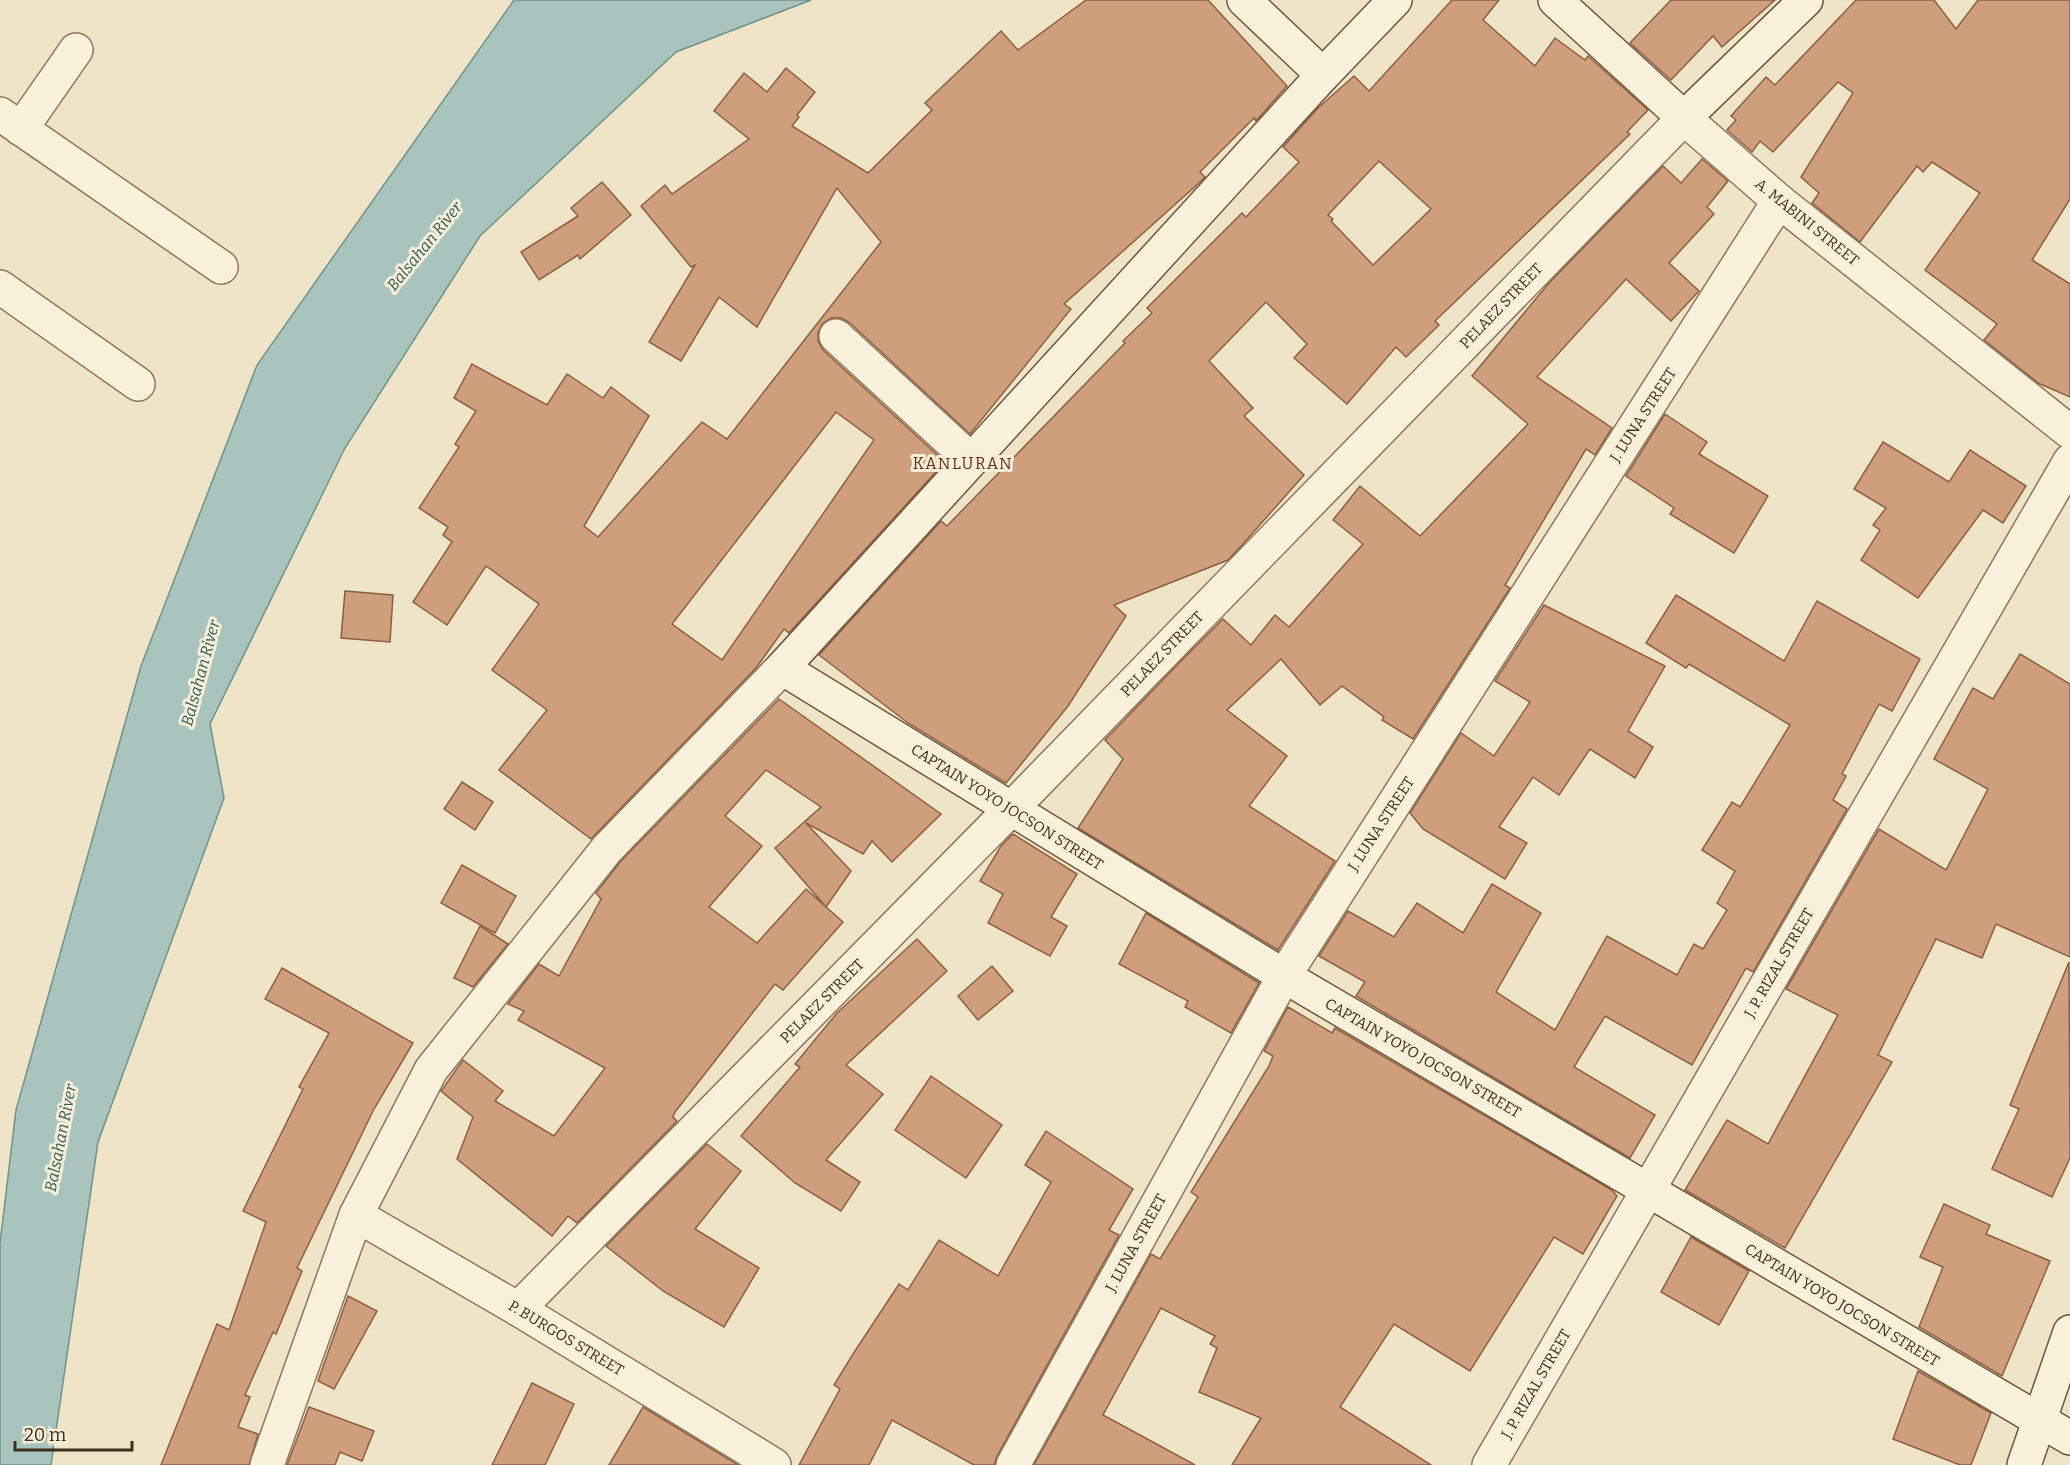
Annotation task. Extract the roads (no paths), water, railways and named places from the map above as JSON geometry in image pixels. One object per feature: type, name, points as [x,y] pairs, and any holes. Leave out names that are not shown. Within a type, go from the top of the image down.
[{"type":"street","points":[[1244,0],[1323,75]]},
{"type":"street","points":[[267,1465],[356,1215],[431,1070],[607,849],[782,668],[1323,75],[1395,0]]},
{"type":"street","name":"A. MABINI STREET","points":[[1555,0],[1779,201],[2070,432]]},
{"type":"street","name":"PELAEZ STREET","points":[[518,1309],[1010,810],[1684,118],[1806,0]]},
{"type":"street","points":[[76,50],[11,122],[220,267]]},
{"type":"street","name":"J. LUNA STREET","points":[[1013,1465],[1284,976],[1779,201]]},
{"type":"street","points":[[0,287],[138,384]]},
{"type":"street","points":[[836,336],[971,460]]},
{"type":"street","name":"J. P. RIZAL STREET","points":[[1489,1465],[2070,461]]},
{"type":"street","name":"CAPTAIN YOYO JOCSON STREET","points":[[782,668],[1284,976],[2070,1438]]},
{"type":"street","name":"P. BURGOS STREET","points":[[356,1215],[518,1309],[774,1465]]},
{"type":"street","points":[[2024,1465],[2070,1332]]},
{"type":"water","name":"Balsahan River","points":[[514,0],[811,0],[676,52],[480,236],[345,448],[210,724],[224,798],[98,1142],[51,1465],[0,1465],[0,1243],[16,1110],[141,666],[257,365]]},
{"type":"district","name":"KANLURAN","points":[[963,463]]}]
